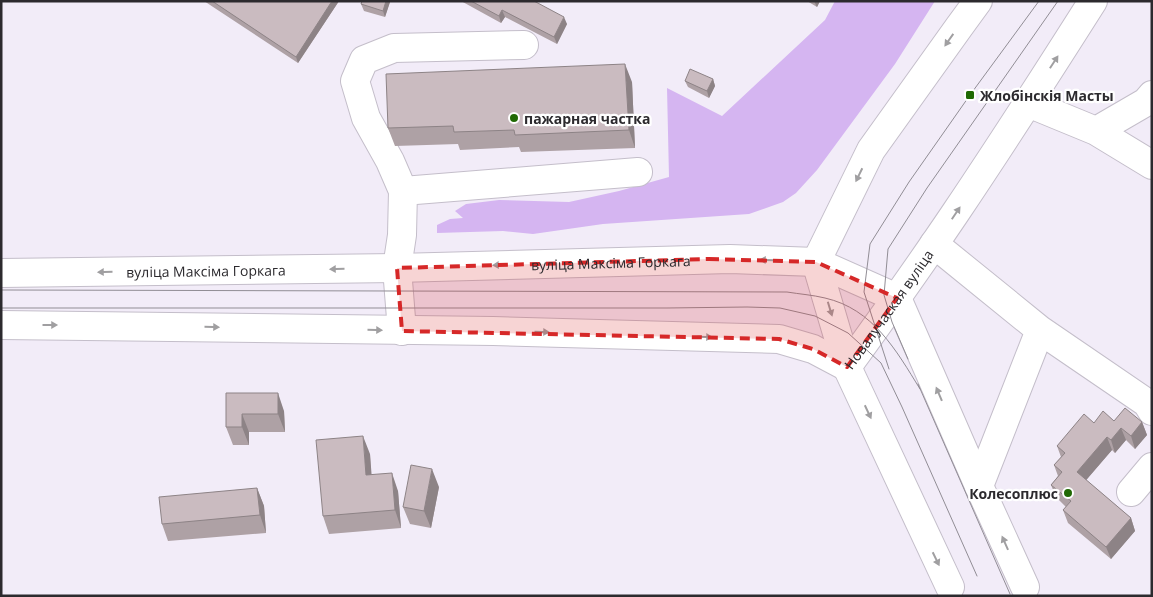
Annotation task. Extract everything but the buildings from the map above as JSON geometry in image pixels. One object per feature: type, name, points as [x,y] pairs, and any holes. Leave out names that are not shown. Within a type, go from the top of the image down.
[{"type":"main road","points":[[816,262],[871,150],[978,1]]},
{"type":"main road","name":"Новалучаская вуліца","points":[[848,367],[934,244],[1093,1]]},
{"type":"main road","points":[[402,331],[397,268],[402,235],[403,191],[390,161],[366,118],[355,81],[364,60],[394,48],[524,44]]},
{"type":"main road","points":[[1096,131],[1146,102],[1152,95]]},
{"type":"main road","points":[[1028,103],[1096,131],[1152,165]]},
{"type":"main road","points":[[403,191],[638,172]]},
{"type":"main road","points":[[934,244],[1040,330],[1147,403],[1152,411]]},
{"type":"main road","name":"вуліца Максіма Горкага","points":[[1,273],[397,268],[709,259],[816,262],[897,298]]},
{"type":"main road","name":"Новалучаская вуліца","points":[[816,262],[848,367]]},
{"type":"main road","points":[[897,298],[1025,587]]},
{"type":"main road","points":[[1,325],[494,331],[779,339],[813,349],[848,367],[950,587]]},
{"type":"main road","points":[[979,486],[1040,330]]},
{"type":"main road","points":[[1131,492],[1152,467]]},
{"type":"highlighted area","points":[[709,259],[816,262],[897,298],[847,367],[813,349],[779,339],[402,331],[397,268]]},
{"type":"shaded area","points":[[835,1],[935,1],[895,64],[817,170],[796,193],[783,202],[749,214],[603,224],[533,234],[503,231],[437,233],[437,225],[450,219],[463,218],[455,211],[466,204],[499,200],[569,202],[669,177],[667,88],[722,116],[825,20]]},
{"type":"tram line","points":[[889,369],[864,292],[870,244],[909,182],[1039,1]]},
{"type":"tram line","points":[[908,359],[892,322],[884,295],[888,249],[927,188],[1058,1]]},
{"type":"tram line","points":[[1,290],[787,292],[825,298],[842,303],[857,311],[870,321],[892,346],[920,389]]},
{"type":"tram line","points":[[1,308],[747,307],[780,308],[815,316],[848,333],[881,363],[977,576]]},
{"type":"tram line","points":[[918,384],[1010,594]]},
{"type":"place","name":"Жлобінскія Масты","points":[[970,95]]},
{"type":"place","name":"пажарная частка","points":[[514,118]]},
{"type":"place","name":"Колесоплюс","points":[[1068,493]]}]
